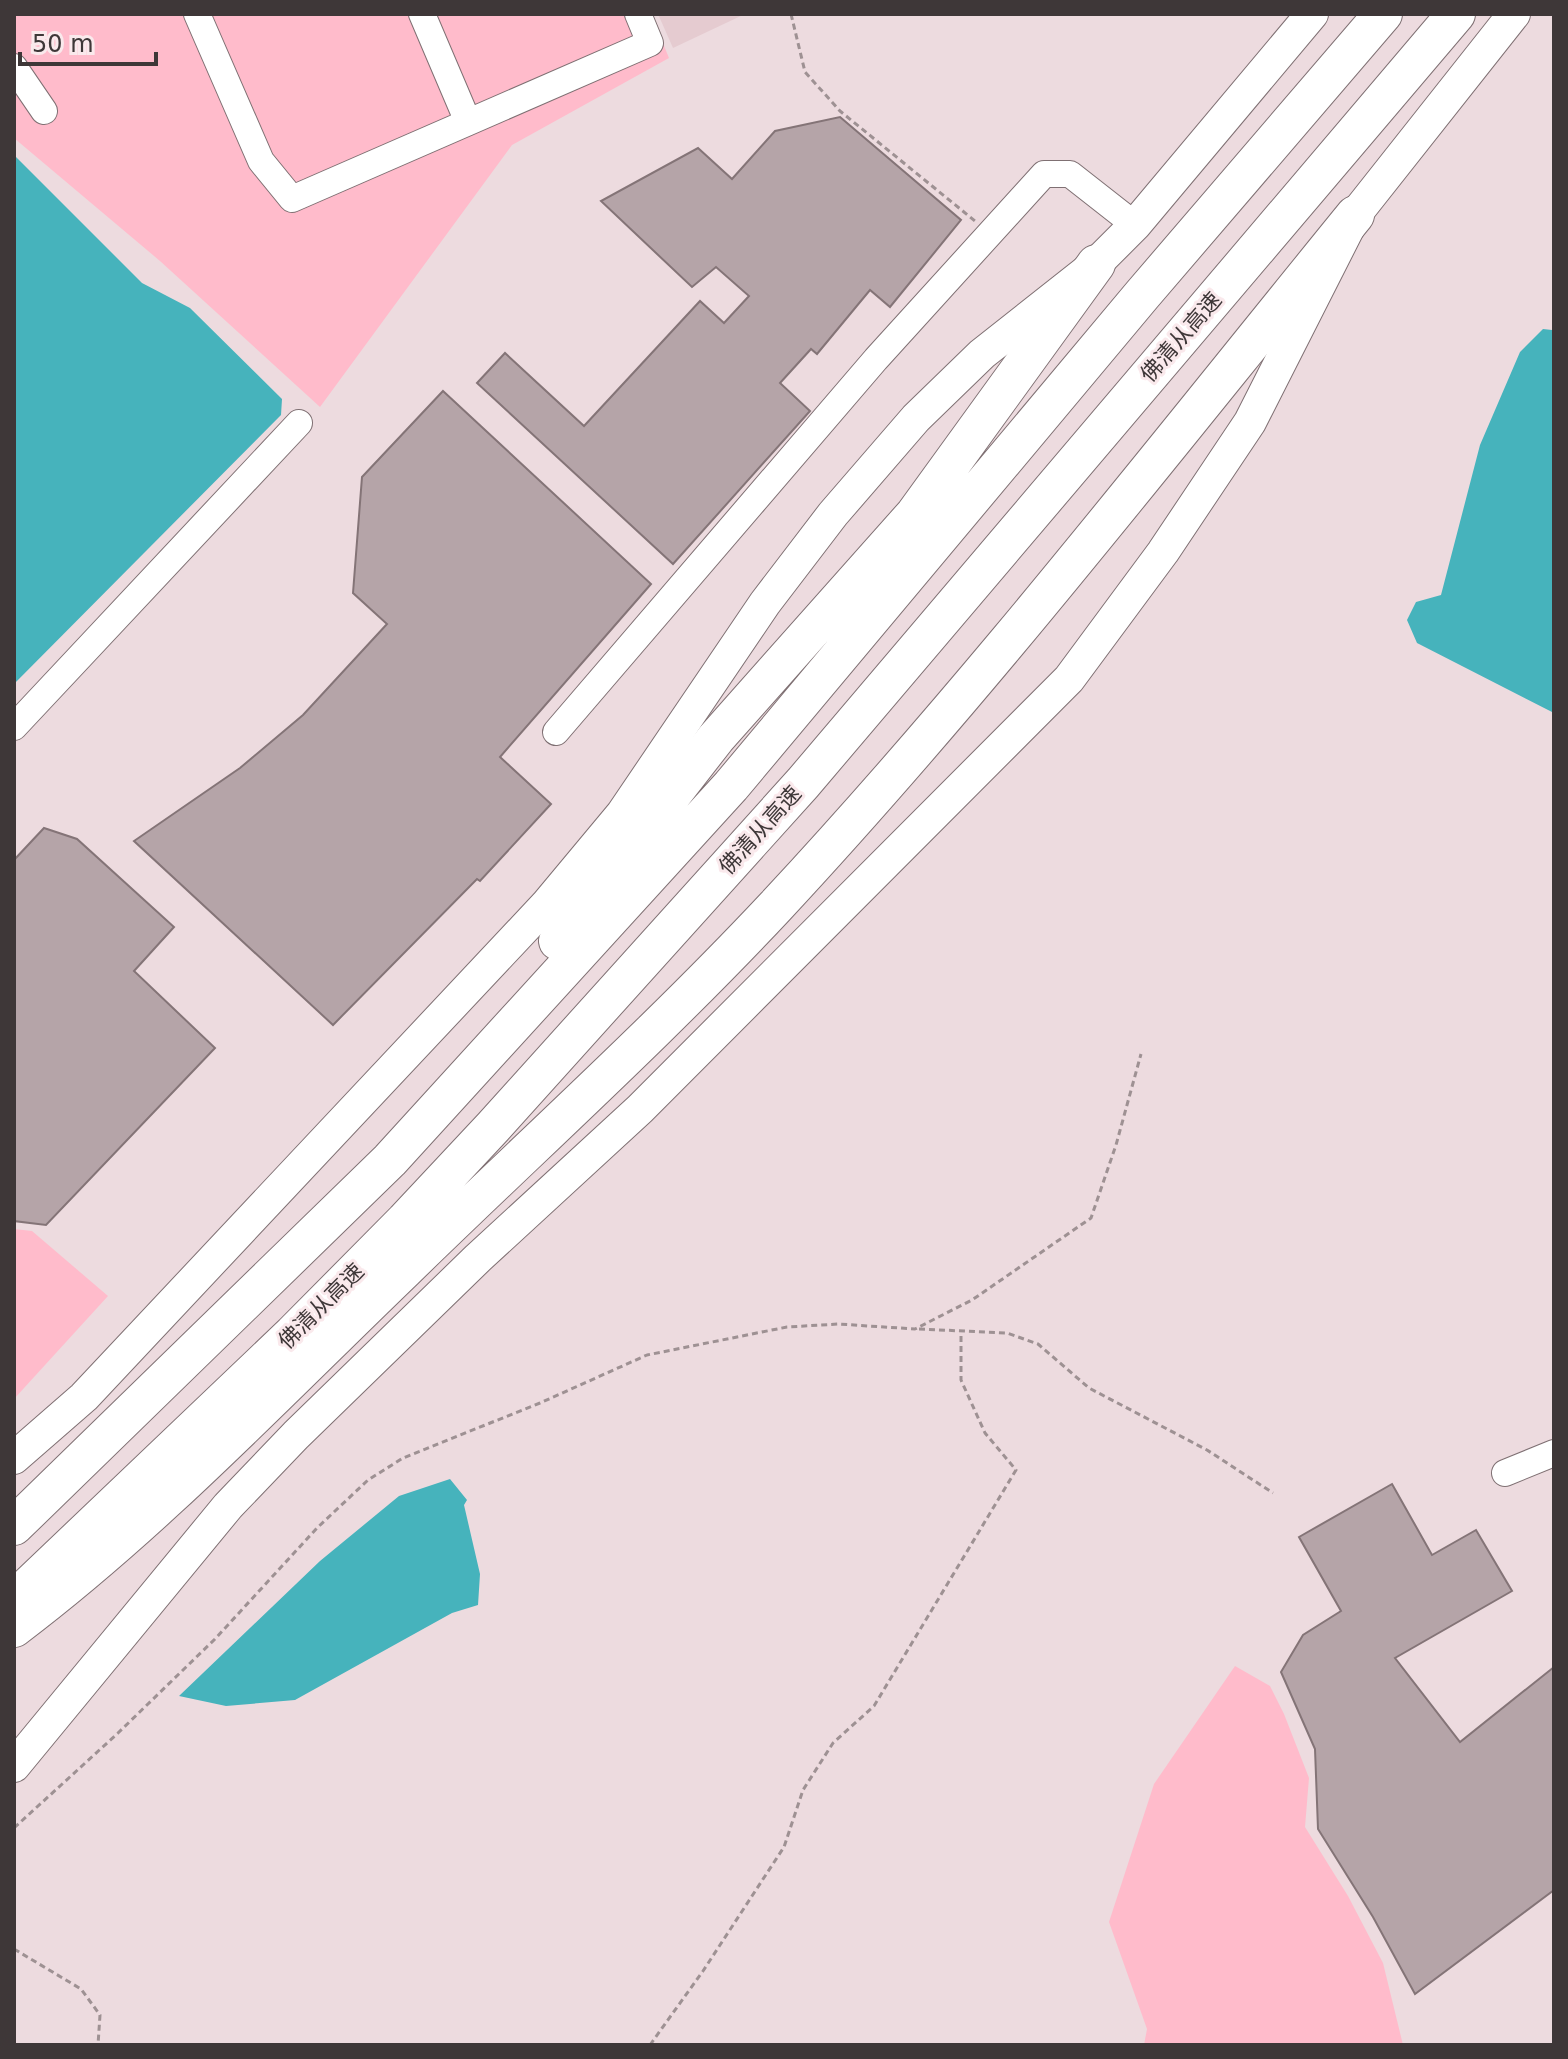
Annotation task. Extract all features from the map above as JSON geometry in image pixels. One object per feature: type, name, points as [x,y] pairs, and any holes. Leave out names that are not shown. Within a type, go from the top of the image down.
[{"type":"highway","points":[[14,1526],[378,1173],[766,745],[1142,295],[1383,14]]},
{"type":"highway","name":"佛清从高速","points":[[14,1600],[293,1334],[493,1127],[812,772],[1456,14]]},
{"type":"highway","points":[[14,1628],[193,1474],[632,1053],[774,908],[931,734],[1355,215]]},
{"type":"highway","points":[[378,1173],[428,1098],[526,980],[716,738],[915,514],[1096,264]]},
{"type":"main road","points":[[14,1458],[84,1397],[547,904],[622,814],[765,603],[833,514],[916,418],[982,354],[1096,264],[1135,225],[1312,14]]},
{"type":"main road","points":[[14,1766],[228,1506],[296,1435],[478,1258],[640,1109],[1069,679],[1163,552],[1250,422],[1355,215],[1514,14]]},
{"type":"street","points":[[197,14],[261,161],[292,199],[650,43],[638,14]]},
{"type":"street","points":[[422,14],[468,122]]},
{"type":"street","points":[[14,67],[44,111]]},
{"type":"street","points":[[556,732],[876,359],[1044,174],[1070,174],[1135,225]]},
{"type":"street","points":[[14,727],[299,423]]},
{"type":"street","points":[[1505,1473],[1554,1453]]},
{"type":"path","points":[[791,14],[805,72],[823,94],[990,233]]},
{"type":"path","points":[[915,1329],[972,1300],[1091,1218],[1116,1145],[1141,1054]]},
{"type":"path","points":[[14,1828],[215,1639],[317,1528],[368,1480],[403,1458],[540,1403],[647,1355],[787,1327],[838,1324],[1007,1333],[1038,1344],[1089,1388],[1207,1450],[1273,1493]]},
{"type":"path","points":[[650,2045],[703,1971],[784,1847],[803,1790],[825,1755],[833,1743],[874,1706],[1016,1470],[985,1433],[961,1380],[961,1331]]},
{"type":"path","points":[[14,1949],[81,1989],[100,2015],[98,2045]]},
{"type":"shaded area","points":[[14,14],[651,14],[669,58],[512,145],[320,407],[160,261],[14,138]]},
{"type":"shaded area","points":[[658,14],[745,14],[673,48]]},
{"type":"shaded area","points":[[14,1229],[32,1231],[108,1296],[14,1399]]},
{"type":"shaded area","points":[[1235,1666],[1270,1686],[1284,1714],[1309,1778],[1305,1827],[1348,1896],[1383,1963],[1403,2045],[1144,2045],[1147,2029],[1109,1922],[1154,1784]]},
{"type":"water","points":[[14,155],[142,283],[190,308],[282,399],[281,415],[14,684]]},
{"type":"water","points":[[1543,329],[1552,330],[1554,335],[1554,713],[1417,643],[1407,620],[1416,602],[1441,595],[1480,445],[1520,352]]},
{"type":"water","points":[[450,1479],[467,1500],[464,1505],[480,1574],[478,1605],[452,1613],[295,1700],[226,1706],[179,1696],[320,1561],[399,1496]]},
{"type":"building","points":[[840,117],[961,220],[890,307],[870,290],[817,354],[811,349],[780,383],[810,411],[673,564],[477,383],[505,353],[584,426],[700,301],[724,323],[749,296],[716,267],[692,287],[601,201],[698,148],[732,179],[775,131]]},
{"type":"building","points":[[443,391],[651,584],[500,757],[551,804],[480,881],[477,879],[333,1025],[134,841],[240,768],[303,715],[387,624],[353,593],[362,477]]},
{"type":"building","points":[[44,828],[77,839],[174,927],[134,971],[215,1048],[46,1225],[14,1221],[14,860]]},
{"type":"building","points":[[1392,1484],[1432,1555],[1476,1530],[1512,1591],[1395,1658],[1460,1742],[1554,1667],[1554,1890],[1415,1994],[1373,1917],[1318,1829],[1315,1749],[1281,1672],[1303,1635],[1341,1611],[1299,1537]]}]
